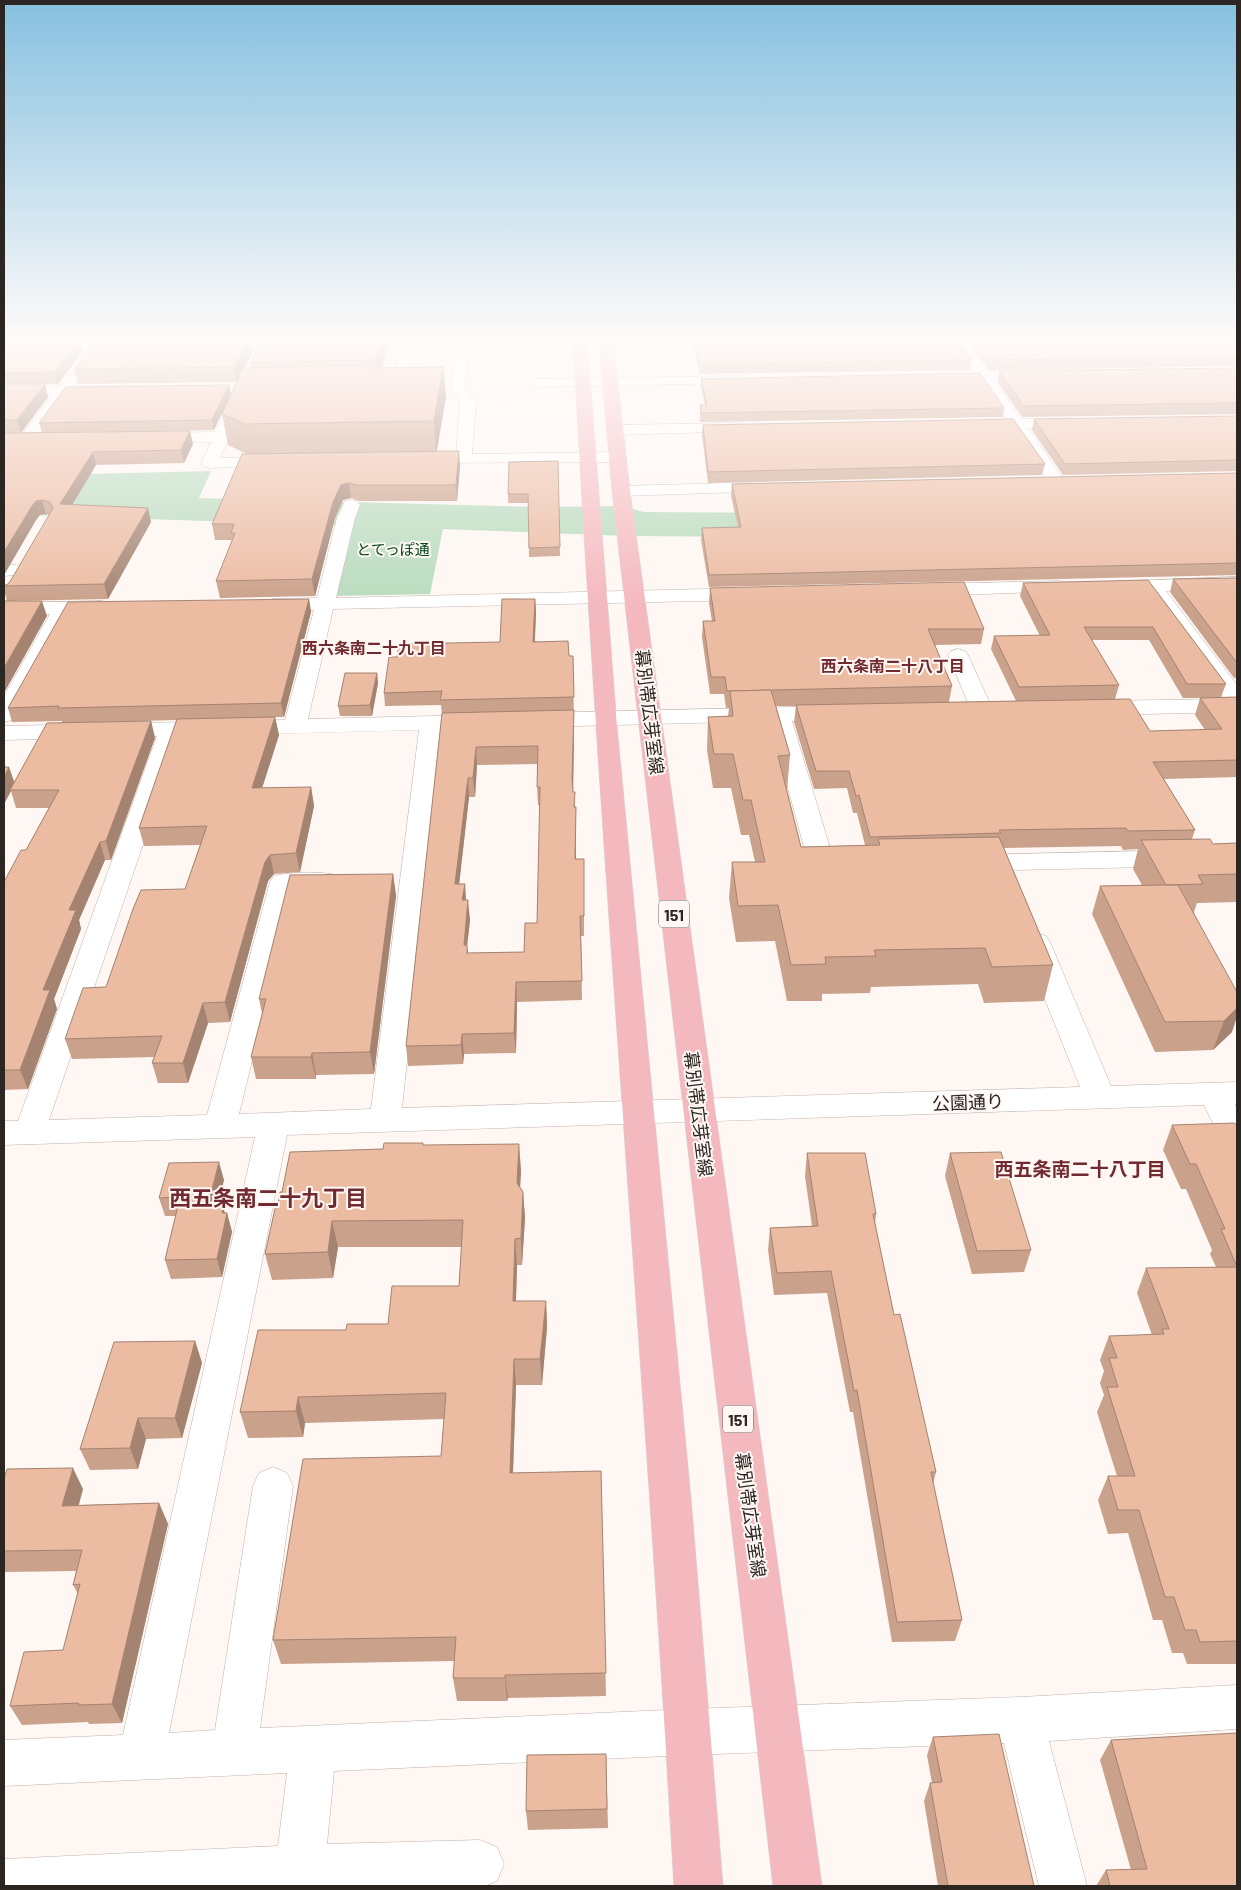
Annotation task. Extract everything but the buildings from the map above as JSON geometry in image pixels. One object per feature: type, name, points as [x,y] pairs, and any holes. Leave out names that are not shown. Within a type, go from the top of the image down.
[{"type":"main road","points":[[586,428],[606,719],[637,1112],[690,1732],[700,1886]]},
{"type":"main road","name":"幕別帯広芽室線","points":[[615,430],[706,1171],[798,1886]]},
{"type":"street","points":[[29,428],[18,440],[45,440]]},
{"type":"street","points":[[225,428],[209,464],[287,462]]},
{"type":"street","points":[[464,459],[466,428]]},
{"type":"street","points":[[615,430],[738,428]]},
{"type":"street","points":[[1019,428],[1056,480]]},
{"type":"street","points":[[143,438],[221,437]]},
{"type":"street","points":[[405,460],[618,457]]},
{"type":"street","points":[[1036,481],[1075,480]]},
{"type":"street","points":[[621,491],[789,487]]},
{"type":"street","points":[[295,726],[351,505]]},
{"type":"street","points":[[914,590],[1237,583]]},
{"type":"street","points":[[1152,585],[1237,700]]},
{"type":"street","points":[[257,605],[764,593]]},
{"type":"street","points":[[4,609],[121,607]]},
{"type":"street","points":[[4,715],[63,608]]},
{"type":"street","points":[[958,655],[982,710]]},
{"type":"street","points":[[1080,708],[1237,705]]},
{"type":"street","points":[[4,733],[856,712]]},
{"type":"street","points":[[779,714],[822,866],[860,865]]},
{"type":"street","points":[[385,1121],[431,723]]},
{"type":"street","points":[[16,1133],[171,730]]},
{"type":"street","points":[[946,863],[1237,857]]},
{"type":"street","points":[[1003,862],[1014,889]]},
{"type":"street","points":[[386,880],[414,879]]},
{"type":"street","points":[[220,1126],[283,882],[348,880]]},
{"type":"street","points":[[1026,916],[1100,1097]]},
{"type":"street","points":[[1226,1093],[1237,1141]]},
{"type":"street","name":"公園通り","points":[[16,1133],[1226,1093]]},
{"type":"street","points":[[141,1756],[273,1124]]},
{"type":"street","points":[[234,1753],[273,1486]]},
{"type":"street","points":[[4,1763],[779,1728],[1021,1720],[1237,1706]]},
{"type":"street","points":[[1021,1720],[1063,1886]]},
{"type":"street","points":[[299,1878],[313,1750]]},
{"type":"street","points":[[4,1884],[299,1878],[480,1864]]},
{"type":"green space","name":"とてっぽ通","points":[[211,471],[199,498],[534,507],[623,506],[644,512],[1237,516],[1237,541],[628,536],[443,529],[430,594],[334,596],[352,526],[4,514],[4,476]]},
{"type":"district","name":"西六条南二十九丁目","points":[[374,647]]},
{"type":"district","name":"西六条南二十八丁目","points":[[893,665]]},
{"type":"district","name":"西五条南二十八丁目","points":[[1080,1168]]},
{"type":"district","name":"西五条南二十九丁目","points":[[268,1197]]}]
